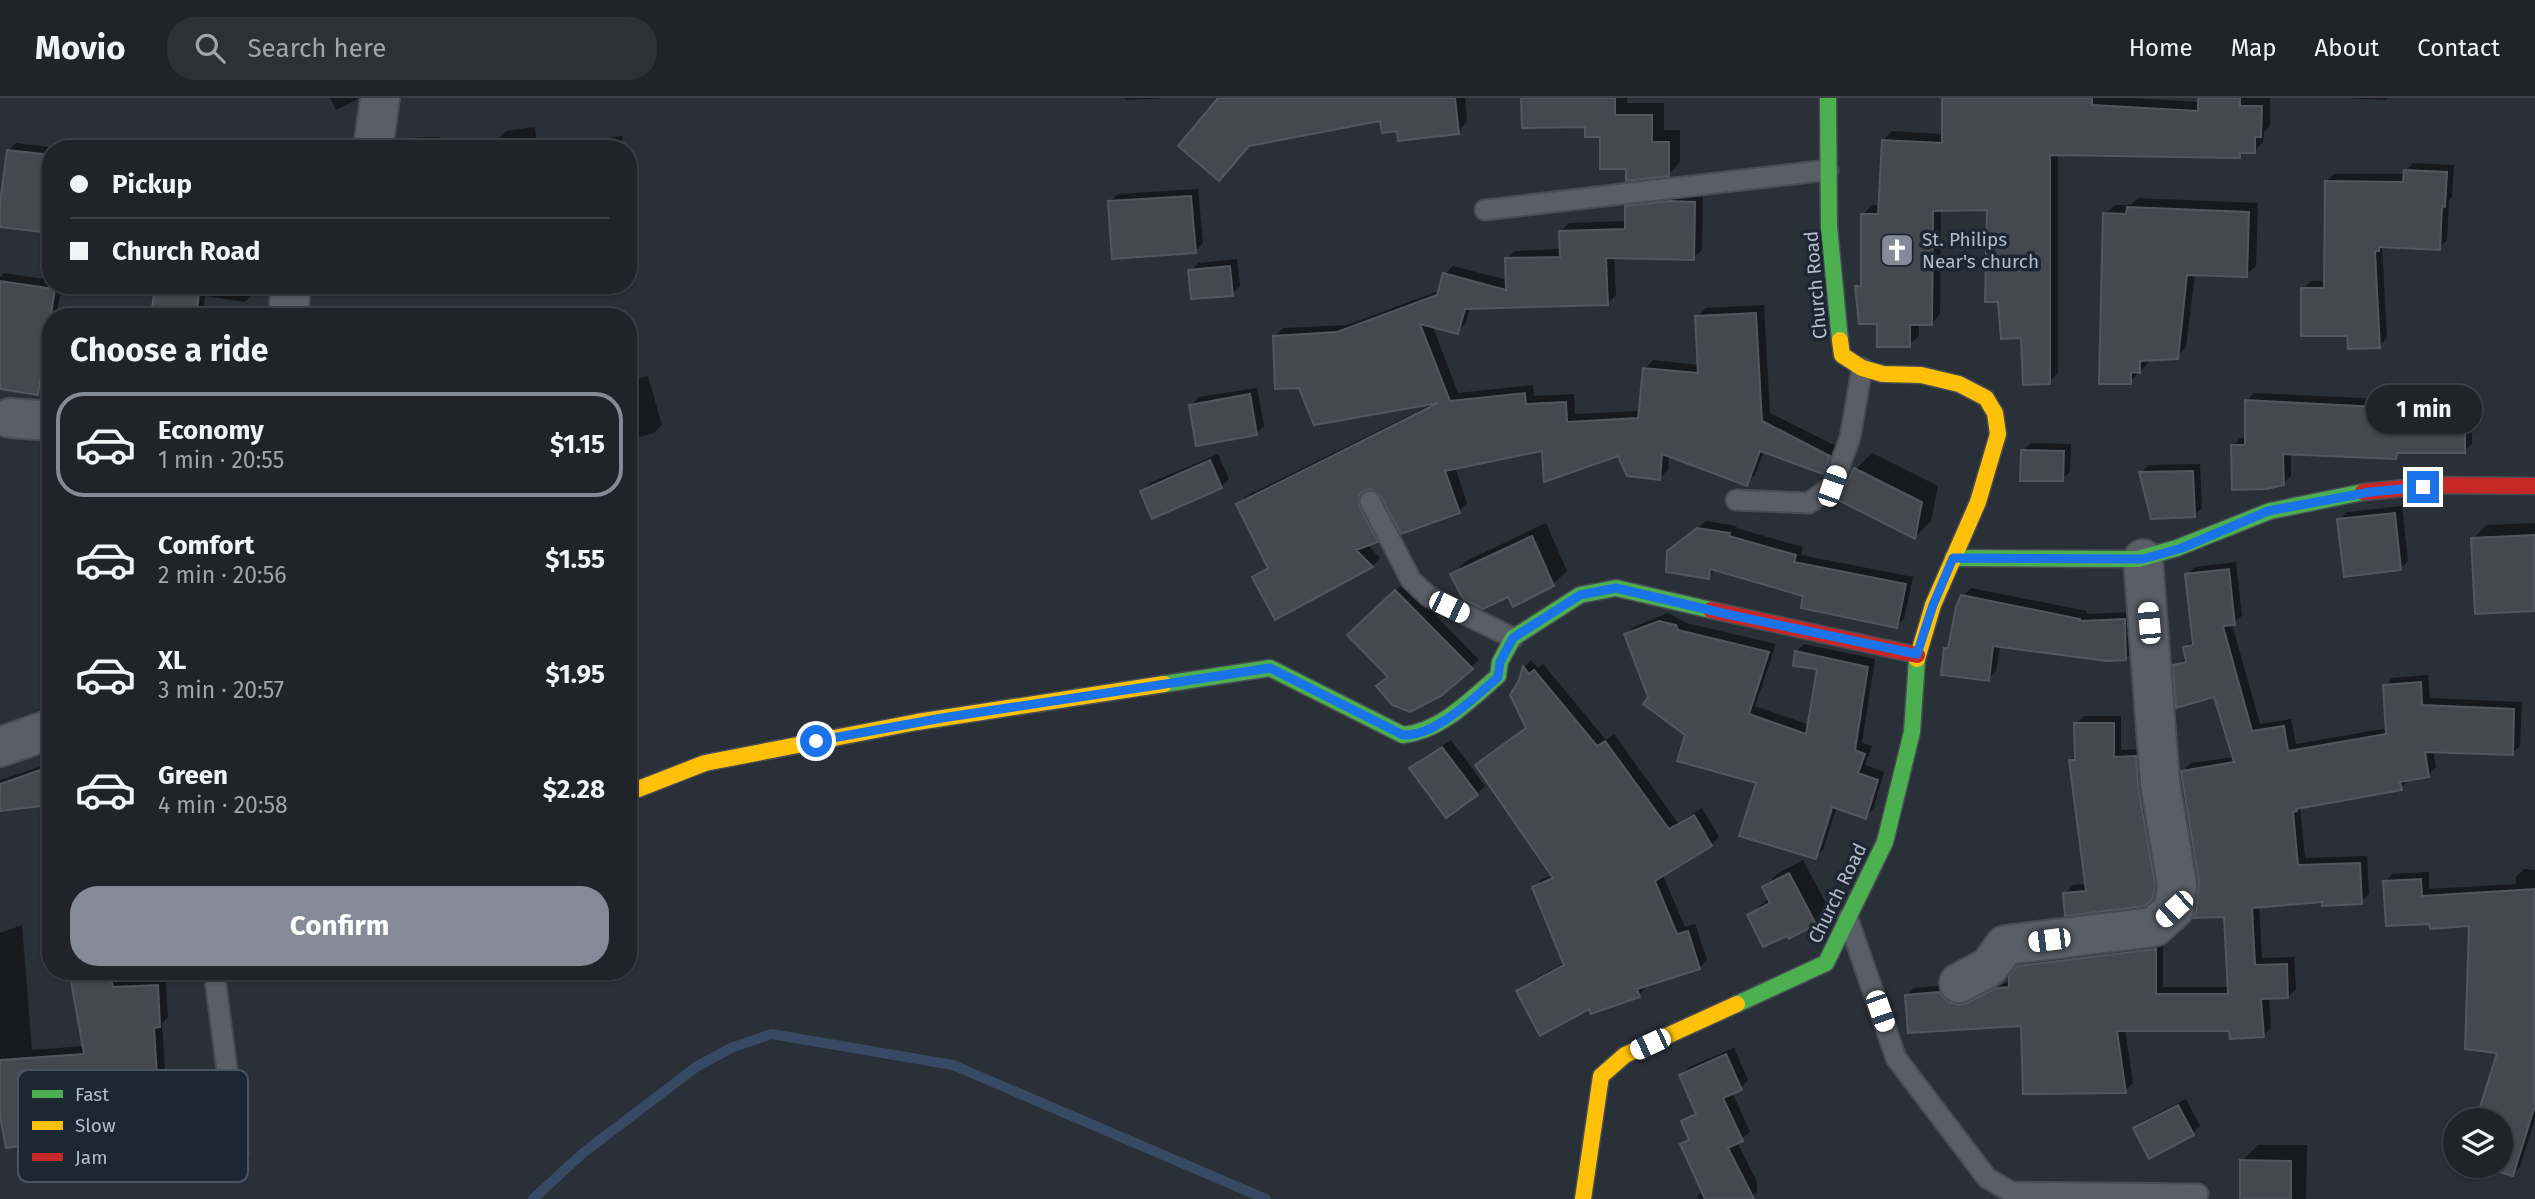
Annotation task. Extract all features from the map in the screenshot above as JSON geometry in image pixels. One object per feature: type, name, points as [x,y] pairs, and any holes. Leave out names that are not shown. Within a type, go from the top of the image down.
[{"type":"street","points":[[374,140],[380,98]]},
{"type":"street","name":"Church Road","points":[[1583,1199],[1601,1076],[1625,1055],[1826,963],[1885,842],[1912,732],[1917,654],[1933,605],[1978,502],[1998,434],[1995,414],[1986,398],[1959,384],[1921,375],[1883,374],[1862,368],[1842,355],[1836,319],[1828,170],[1828,98]]},
{"type":"street","points":[[10,418],[42,420]]},
{"type":"street","points":[[1953,558],[2143,559],[2182,548],[2268,511],[2323,500],[2370,492],[2449,485],[2535,486]]},
{"type":"street","points":[[1959,984],[1989,967],[2005,946],[2154,927],[2174,909],[2177,885],[2160,783],[2143,559]]},
{"type":"street","points":[[637,789],[705,763],[916,722],[1270,668],[1403,735],[1414,736],[1459,711],[1498,677],[1500,662],[1513,638],[1580,595],[1616,588],[1917,654]]},
{"type":"street","points":[[0,747],[42,732]]},
{"type":"lane","points":[[1485,210],[1828,170]]},
{"type":"lane","points":[[1736,499],[1809,502],[1832,486],[1850,438],[1862,368]]},
{"type":"lane","points":[[1370,501],[1411,580],[1428,596],[1513,638]]},
{"type":"lane","points":[[1848,918],[1896,1058],[1987,1178],[2011,1192],[2198,1194]]},
{"type":"lane","points":[[215,980],[227,1070]]},
{"type":"building","points":[[1218,98],[1455,98],[1459,134],[1398,141],[1397,131],[1382,133],[1380,121],[1249,146],[1219,181],[1178,146]]},
{"type":"building","points":[[1521,98],[1615,98],[1615,115],[1652,115],[1652,142],[1669,142],[1669,176],[1626,181],[1626,169],[1600,169],[1600,137],[1585,137],[1585,127],[1522,128]]},
{"type":"building","points":[[1942,98],[2092,98],[2092,105],[2198,111],[2198,98],[2240,98],[2240,106],[2262,106],[2261,137],[2255,137],[2255,153],[2240,153],[2240,158],[2050,155],[2050,384],[2023,385],[2021,338],[2001,339],[1998,302],[1985,302],[1987,210],[1933,211],[1932,325],[1910,325],[1910,347],[1877,347],[1877,324],[1859,324],[1855,286],[1861,286],[1861,214],[1878,214],[1882,140],[1942,143]]},
{"type":"building","points":[[7,150],[42,154],[42,232],[0,227],[0,203]]},
{"type":"building","points":[[2404,170],[2447,172],[2440,250],[2379,247],[2379,251],[2375,251],[2380,348],[2348,349],[2347,336],[2301,336],[2301,288],[2324,288],[2325,181],[2403,182]]},
{"type":"building","points":[[1191,196],[1196,253],[1112,259],[1108,201]]},
{"type":"building","points":[[1669,201],[1695,202],[1694,260],[1606,258],[1608,305],[1465,309],[1458,334],[1420,324],[1450,401],[1525,393],[1526,404],[1566,402],[1567,422],[1638,418],[1643,368],[1698,373],[1695,316],[1756,313],[1762,421],[1830,456],[1823,474],[1760,451],[1747,486],[1662,454],[1660,480],[1627,476],[1618,456],[1544,482],[1542,451],[1445,471],[1460,513],[1401,534],[1380,495],[1371,489],[1365,490],[1359,495],[1359,506],[1378,542],[1356,550],[1373,567],[1275,620],[1252,577],[1268,568],[1236,504],[1438,403],[1314,425],[1299,388],[1275,389],[1273,336],[1337,332],[1437,295],[1443,273],[1506,290],[1505,258],[1560,257],[1559,231],[1625,229],[1625,206]]},
{"type":"building","points":[[2127,207],[2249,212],[2247,277],[2187,275],[2178,359],[2140,361],[2140,373],[2131,372],[2131,384],[2099,384],[2103,213],[2126,214]]},
{"type":"building","points":[[1230,266],[1233,296],[1191,299],[1188,270]]},
{"type":"building","points":[[0,281],[42,287],[42,294],[54,294],[52,308],[42,308],[42,370],[38,395],[0,389]]},
{"type":"building","points":[[154,294],[199,294],[197,308],[152,308]]},
{"type":"building","points":[[1250,394],[1257,435],[1196,446],[1189,405]]},
{"type":"building","points":[[2245,400],[2399,408],[2398,415],[2465,415],[2465,453],[2397,453],[2396,459],[2283,454],[2284,485],[2267,489],[2232,490],[2231,445],[2245,445]]},
{"type":"building","points":[[2021,450],[2064,451],[2063,481],[2020,481]]},
{"type":"building","points":[[1210,460],[1222,488],[1152,519],[1140,491]]},
{"type":"building","points":[[1854,468],[1922,502],[1915,539],[1838,500]]},
{"type":"building","points":[[2193,471],[2195,517],[2151,519],[2139,472]]},
{"type":"building","points":[[2395,513],[2401,570],[2344,577],[2337,519]]},
{"type":"building","points":[[1697,528],[1730,533],[1729,536],[1796,555],[1794,562],[1906,584],[1897,628],[1801,608],[1803,596],[1710,569],[1709,579],[1666,572],[1667,551]]},
{"type":"building","points":[[2535,535],[2535,611],[2475,614],[2471,538]]},
{"type":"building","points":[[1532,536],[1554,586],[1513,607],[1508,597],[1483,609],[1463,599],[1450,574]]},
{"type":"building","points":[[2229,569],[2235,625],[2223,626],[2252,731],[2284,726],[2288,751],[2386,734],[2383,685],[2421,682],[2422,705],[2514,709],[2513,755],[2425,752],[2429,777],[2400,782],[2402,790],[2296,809],[2297,811],[2293,812],[2298,865],[2360,863],[2362,904],[2322,906],[2322,902],[2252,908],[2255,965],[2287,964],[2288,998],[2261,999],[2264,1037],[2230,1039],[2229,1031],[2117,1031],[2126,1093],[2023,1094],[2021,1026],[1908,1033],[1905,995],[1939,992],[1948,1002],[1959,1005],[1996,988],[2009,987],[2009,977],[2017,966],[2156,949],[2156,994],[2228,994],[2224,917],[2192,918],[2196,912],[2199,882],[2181,771],[2234,762],[2214,697],[2176,708],[2173,665],[2186,662],[2183,647],[2193,645],[2185,574]]},
{"type":"building","points":[[1395,590],[1473,669],[1441,696],[1410,712],[1392,705],[1376,686],[1388,677],[1347,635]]},
{"type":"building","points":[[1961,595],[2080,621],[2125,619],[2126,660],[2107,661],[1993,646],[1989,681],[1941,675],[1944,648],[1948,648]]},
{"type":"building","points":[[1659,621],[1676,625],[1678,630],[1769,652],[1749,714],[1806,734],[1817,669],[1793,666],[1795,651],[1868,667],[1855,750],[1865,754],[1858,773],[1878,780],[1866,819],[1832,807],[1816,859],[1739,836],[1756,783],[1677,761],[1685,735],[1643,704],[1648,697],[1624,634]]},
{"type":"building","points":[[1523,666],[1529,674],[1534,670],[1597,746],[1605,741],[1669,829],[1694,815],[1712,846],[1655,881],[1677,934],[1688,931],[1700,969],[1637,989],[1640,997],[1591,1014],[1589,1009],[1540,1036],[1516,991],[1564,965],[1532,887],[1553,878],[1475,765],[1526,728],[1510,695]]},
{"type":"building","points":[[2074,723],[2114,723],[2114,757],[2136,756],[2138,786],[2155,885],[2153,898],[2145,906],[2065,916],[2063,893],[2086,891],[2069,760],[2075,760]]},
{"type":"building","points":[[1442,747],[1478,795],[1446,818],[1409,768]]},
{"type":"building","points":[[40,770],[42,806],[0,811],[0,784]]},
{"type":"building","points":[[1789,873],[1816,924],[1789,939],[1787,936],[1763,947],[1747,915],[1770,903],[1762,887]]},
{"type":"building","points":[[2421,879],[2422,896],[2535,889],[2535,1105],[2513,1176],[2513,1108],[2480,1108],[2497,1053],[2465,1049],[2469,926],[2430,929],[2429,924],[2386,926],[2383,881]]},
{"type":"building","points":[[111,980],[113,987],[158,985],[160,1027],[154,1028],[157,1070],[18,1070],[18,1146],[6,1148],[0,1116],[0,1060],[84,1054],[71,981]]},
{"type":"building","points":[[1726,1054],[1742,1090],[1723,1098],[1743,1141],[1728,1148],[1754,1199],[1705,1199],[1680,1144],[1689,1140],[1681,1121],[1696,1114],[1679,1075]]},
{"type":"building","points":[[2178,1105],[2194,1135],[2149,1159],[2133,1128]]},
{"type":"building","points":[[2240,1160],[2291,1161],[2291,1199],[2240,1199]]},
{"type":"waterway","points":[[533,1199],[583,1153],[696,1067],[731,1048],[771,1034],[953,1065],[1266,1199]]},
{"type":"traffic: fast","points":[[1828,98],[1829,227],[1840,340]]},
{"type":"traffic: fast","points":[[1953,558],[2138,559],[2177,548],[2270,511],[2363,492]]},
{"type":"traffic: fast","points":[[1164,684],[1270,668],[1403,735],[1430,727],[1466,704],[1498,676],[1500,662],[1513,638],[1580,595],[1616,588],[1711,610]]},
{"type":"traffic: fast","points":[[1737,1004],[1826,963],[1885,842],[1912,732],[1917,659]]},
{"type":"traffic: slow","points":[[1840,340],[1842,355],[1862,368],[1883,374],[1921,375],[1959,384],[1986,398],[1995,413],[1998,434],[1978,502],[1933,605],[1917,659]]},
{"type":"traffic: slow","points":[[637,789],[705,763],[917,722],[1164,684]]},
{"type":"traffic: slow","points":[[1583,1199],[1601,1076],[1625,1055],[1737,1004]]},
{"type":"traffic: jam","points":[[2363,492],[2435,485],[2535,486]]},
{"type":"traffic: jam","points":[[1711,610],[1917,655]]},
{"type":"place","name":"St. Philips Near's church","points":[[1897,250]]},
{"type":"route","points":[[816,741],[916,722],[1270,668],[1403,735],[1414,736],[1459,711],[1498,677],[1500,662],[1513,638],[1580,595],[1616,588],[1917,654],[1933,605],[1953,558],[2143,559],[2182,548],[2268,511],[2370,492],[2423,487]]}]
